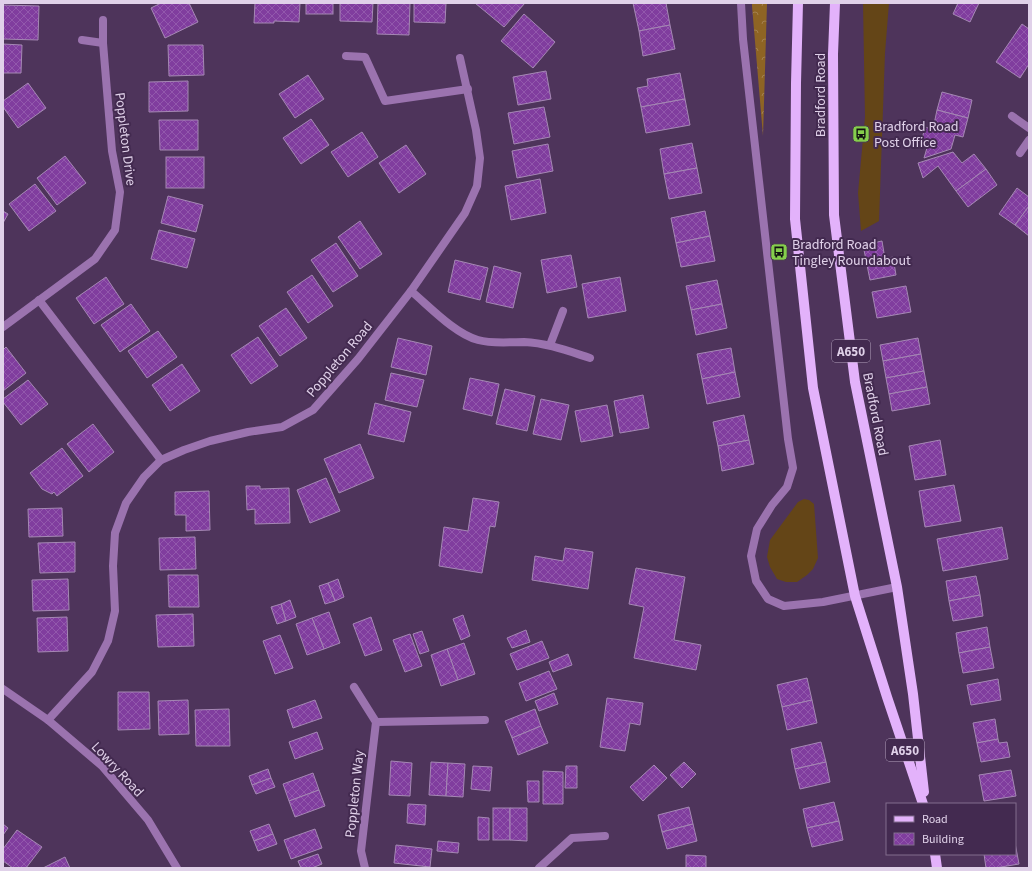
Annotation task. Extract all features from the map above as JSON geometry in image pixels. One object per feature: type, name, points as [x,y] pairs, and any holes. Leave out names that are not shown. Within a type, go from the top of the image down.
[{"type":"main road","name":"Bradford Road","points":[[798,3],[795,219],[813,388],[856,596],[887,697],[924,803]]},
{"type":"main road","name":"Bradford Road","points":[[835,3],[833,54],[834,215],[855,382],[897,587],[913,694],[924,803]]},
{"type":"main road","points":[[934,855],[937,868]]},
{"type":"street","points":[[741,3],[743,39],[788,439],[793,468],[787,487],[772,505],[757,529],[751,556],[756,581],[768,598],[784,606],[823,602],[897,587]]},
{"type":"street","name":"Poppleton Drive","points":[[3,327],[95,259],[115,230],[120,192],[112,151],[103,43],[103,20]]},
{"type":"street","points":[[82,40],[103,43]]},
{"type":"street","points":[[346,56],[365,57],[385,101],[468,89]]},
{"type":"street","name":"Poppleton Road","points":[[48,720],[92,672],[108,641],[115,611],[113,566],[115,532],[126,503],[144,477],[161,460],[210,441],[248,432],[282,427],[313,410],[358,359],[410,291],[465,213],[478,186],[480,158],[468,89],[460,58]]},
{"type":"street","points":[[1012,116],[1029,128]]},
{"type":"street","points":[[1020,153],[1029,140]]},
{"type":"street","points":[[410,291],[456,329],[478,340],[525,342],[550,345],[590,358]]},
{"type":"street","points":[[38,300],[161,460]]},
{"type":"street","points":[[550,345],[563,311]]},
{"type":"street","points":[[354,687],[376,722],[485,720]]},
{"type":"street","name":"Lowry Road","points":[[3,689],[48,720],[102,766],[148,820],[177,868]]},
{"type":"street","name":"Poppleton Way","points":[[365,868],[361,851],[376,722]]},
{"type":"street","points":[[540,868],[572,838],[605,836]]},
{"type":"shaded area","points":[[863,3],[889,3],[885,53],[879,221],[861,231],[858,193],[865,117]]},
{"type":"shaded area","points":[[804,499],[809,500],[814,504],[818,558],[813,569],[807,575],[797,582],[786,582],[777,579],[770,567],[767,557],[770,540],[798,502]]},
{"type":"green space","points":[[752,3],[767,3],[763,136],[752,6]]},
{"type":"building","points":[[161,3],[189,3],[198,22],[165,38],[151,8]]},
{"type":"building","points":[[255,3],[300,3],[299,22],[274,21],[274,23],[254,23]]},
{"type":"building","points":[[306,3],[333,3],[333,14],[306,14]]},
{"type":"building","points":[[340,3],[373,3],[372,22],[340,21]]},
{"type":"building","points":[[378,3],[410,3],[409,35],[377,34]]},
{"type":"building","points":[[414,3],[446,3],[445,23],[414,22]]},
{"type":"building","points":[[475,3],[525,3],[504,27]]},
{"type":"building","points":[[633,3],[666,3],[670,25],[639,31]]},
{"type":"building","points":[[958,3],[979,3],[970,22],[953,14]]},
{"type":"building","points":[[3,5],[39,6],[38,40],[3,39]]},
{"type":"building","points":[[524,14],[555,42],[533,68],[501,41]]},
{"type":"building","points":[[1022,24],[1029,29],[1029,64],[1020,78],[996,62]]},
{"type":"building","points":[[670,25],[675,49],[643,56],[639,31]]},
{"type":"building","points":[[3,44],[22,45],[21,73],[3,73]]},
{"type":"building","points":[[168,45],[203,45],[204,75],[169,76]]},
{"type":"building","points":[[546,71],[551,99],[518,105],[513,77]]},
{"type":"building","points":[[680,73],[685,99],[641,107],[637,88],[648,86],[647,79]]},
{"type":"building","points":[[308,75],[324,99],[295,118],[279,94]]},
{"type":"building","points":[[188,81],[188,111],[149,112],[149,82]]},
{"type":"building","points":[[28,83],[46,108],[18,128],[3,107],[3,101]]},
{"type":"building","points":[[942,92],[972,100],[968,118],[937,110]]},
{"type":"building","points":[[685,99],[690,125],[646,133],[641,107]]},
{"type":"building","points":[[544,107],[550,137],[514,144],[508,113]]},
{"type":"building","points":[[937,110],[968,118],[963,137],[955,135],[951,149],[924,158],[929,141],[922,139],[925,127],[933,129]]},
{"type":"building","points":[[311,119],[329,145],[301,164],[283,138]]},
{"type":"building","points":[[159,120],[198,120],[198,150],[160,150]]},
{"type":"building","points":[[362,132],[378,157],[348,177],[331,152]]},
{"type":"building","points":[[692,143],[697,168],[664,174],[660,149]]},
{"type":"building","points":[[548,144],[553,171],[517,178],[512,151]]},
{"type":"building","points":[[406,145],[426,174],[399,193],[379,163]]},
{"type":"building","points":[[953,152],[962,163],[974,154],[986,169],[956,191],[938,166],[923,178],[918,163]]},
{"type":"building","points":[[65,156],[86,183],[57,205],[37,178]]},
{"type":"building","points":[[166,157],[204,157],[204,188],[166,188]]},
{"type":"building","points":[[697,168],[702,193],[669,199],[664,174]]},
{"type":"building","points":[[986,169],[997,185],[968,207],[956,191]]},
{"type":"building","points":[[540,179],[546,213],[511,220],[505,186]]},
{"type":"building","points":[[35,184],[56,211],[29,231],[9,204]]},
{"type":"building","points":[[1017,188],[1029,197],[1029,206],[1015,225],[999,214]]},
{"type":"building","points":[[168,196],[203,205],[196,232],[161,223]]},
{"type":"building","points":[[1029,206],[1029,236],[1015,225]]},
{"type":"building","points":[[3,211],[8,214],[3,223]]},
{"type":"building","points":[[705,211],[710,236],[676,243],[671,218]]},
{"type":"building","points":[[360,221],[382,254],[360,269],[338,237]]},
{"type":"building","points":[[159,230],[195,239],[187,268],[151,259]]},
{"type":"building","points":[[710,236],[715,261],[681,267],[676,243]]},
{"type":"building","points":[[882,241],[885,259],[893,257],[896,275],[870,280],[863,245]]},
{"type":"building","points":[[336,243],[358,276],[333,292],[311,260]]},
{"type":"building","points":[[571,255],[577,287],[547,293],[541,260]]},
{"type":"building","points":[[455,260],[488,268],[480,300],[448,292]]},
{"type":"building","points":[[494,266],[521,273],[513,308],[486,302]]},
{"type":"building","points":[[312,275],[333,306],[308,323],[287,292]]},
{"type":"building","points":[[106,277],[124,304],[94,324],[76,298]]},
{"type":"building","points":[[620,277],[626,311],[588,318],[582,284]]},
{"type":"building","points":[[717,280],[722,304],[691,310],[686,286]]},
{"type":"building","points":[[906,286],[911,312],[877,318],[872,292]]},
{"type":"building","points":[[131,304],[150,331],[120,352],[101,325]]},
{"type":"building","points":[[722,304],[727,328],[696,335],[691,310]]},
{"type":"building","points":[[286,308],[307,338],[280,356],[259,326]]},
{"type":"building","points":[[158,331],[177,357],[147,378],[128,351]]},
{"type":"building","points":[[258,337],[278,366],[251,384],[231,355]]},
{"type":"building","points":[[398,338],[432,346],[426,375],[391,367]]},
{"type":"building","points":[[918,338],[921,354],[883,361],[880,345]]},
{"type":"building","points":[[6,347],[26,373],[3,391],[3,350]]},
{"type":"building","points":[[731,348],[735,372],[702,379],[697,354]]},
{"type":"building","points":[[921,354],[924,371],[886,378],[883,361]]},
{"type":"building","points":[[182,364],[200,391],[170,411],[152,385]]},
{"type":"building","points":[[924,371],[927,387],[889,394],[886,378]]},
{"type":"building","points":[[735,372],[740,397],[707,404],[702,379]]},
{"type":"building","points":[[391,373],[424,380],[417,407],[385,400]]},
{"type":"building","points":[[470,378],[499,384],[492,416],[463,409]]},
{"type":"building","points":[[28,380],[48,404],[21,425],[3,402],[3,399]]},
{"type":"building","points":[[927,387],[930,404],[892,411],[889,394]]},
{"type":"building","points":[[505,389],[535,396],[527,431],[496,424]]},
{"type":"building","points":[[643,395],[649,428],[620,433],[614,401]]},
{"type":"building","points":[[541,399],[569,405],[561,440],[533,434]]},
{"type":"building","points":[[375,403],[411,412],[404,442],[368,434]]},
{"type":"building","points":[[607,405],[613,436],[581,442],[575,411]]},
{"type":"building","points":[[744,415],[749,440],[718,446],[713,422]]},
{"type":"building","points":[[93,424],[114,452],[89,472],[67,444]]},
{"type":"building","points":[[749,440],[754,464],[722,471],[718,446]]},
{"type":"building","points":[[940,440],[946,475],[915,480],[909,446]]},
{"type":"building","points":[[360,444],[374,478],[339,493],[324,459]]},
{"type":"building","points":[[62,448],[83,476],[57,496],[54,492],[52,494],[42,489],[30,473]]},
{"type":"building","points":[[326,478],[340,511],[310,523],[297,490]]},
{"type":"building","points":[[954,485],[961,521],[925,527],[919,491]]},
{"type":"building","points":[[246,486],[260,486],[260,489],[289,488],[290,523],[255,524],[255,509],[247,510]]},
{"type":"building","points":[[209,491],[210,530],[186,531],[186,515],[175,515],[175,492]]},
{"type":"building","points":[[473,498],[499,502],[495,527],[490,526],[482,573],[439,566],[444,527],[468,531]]},
{"type":"building","points":[[62,508],[63,536],[29,537],[28,509]]},
{"type":"building","points":[[1002,527],[1008,559],[943,571],[937,539]]},
{"type":"building","points":[[195,537],[196,569],[160,570],[159,538]]},
{"type":"building","points":[[75,542],[75,572],[40,573],[38,543]]},
{"type":"building","points":[[565,548],[593,552],[588,589],[532,580],[535,556],[563,561]]},
{"type":"building","points":[[636,568],[685,577],[674,640],[701,645],[696,670],[634,658],[644,607],[629,604]]},
{"type":"building","points":[[168,575],[198,575],[199,607],[169,607]]},
{"type":"building","points":[[976,576],[980,595],[949,601],[946,581]]},
{"type":"building","points":[[68,579],[69,610],[33,611],[32,580]]},
{"type":"building","points":[[338,579],[344,597],[335,601],[328,583]]},
{"type":"building","points":[[328,583],[335,601],[325,604],[319,586]]},
{"type":"building","points":[[980,595],[983,616],[953,621],[949,601]]},
{"type":"building","points":[[290,600],[296,617],[286,621],[281,604]]},
{"type":"building","points":[[281,604],[286,621],[277,624],[271,607]]},
{"type":"building","points":[[329,612],[340,643],[324,649],[312,618]]},
{"type":"building","points":[[193,614],[194,646],[158,647],[156,615]]},
{"type":"building","points":[[463,615],[470,636],[461,640],[453,619]]},
{"type":"building","points":[[67,617],[68,651],[38,652],[37,618]]},
{"type":"building","points":[[371,617],[382,650],[365,656],[353,624]]},
{"type":"building","points":[[312,618],[324,649],[307,655],[296,624]]},
{"type":"building","points":[[987,627],[990,647],[959,653],[956,633]]},
{"type":"building","points":[[526,630],[530,642],[512,648],[507,638]]},
{"type":"building","points":[[422,631],[429,651],[420,654],[413,634]]},
{"type":"building","points":[[410,634],[422,666],[405,672],[393,640]]},
{"type":"building","points":[[280,635],[293,668],[275,674],[263,641]]},
{"type":"building","points":[[542,641],[549,658],[517,670],[510,654]]},
{"type":"building","points":[[464,643],[475,674],[458,680],[447,649]]},
{"type":"building","points":[[990,647],[994,668],[963,673],[959,653]]},
{"type":"building","points":[[447,649],[458,680],[441,686],[431,655]]},
{"type":"building","points":[[568,654],[572,665],[553,672],[549,662]]},
{"type":"building","points":[[549,671],[557,689],[526,701],[519,683]]},
{"type":"building","points":[[807,678],[812,700],[782,707],[777,685]]},
{"type":"building","points":[[998,679],[1001,700],[971,705],[967,685]]},
{"type":"building","points":[[118,692],[149,692],[150,729],[118,730]]},
{"type":"building","points":[[554,693],[558,704],[539,711],[535,701]]},
{"type":"building","points":[[607,698],[643,703],[640,725],[630,723],[625,751],[600,747]]},
{"type":"building","points":[[188,700],[189,734],[159,735],[158,701]]},
{"type":"building","points":[[315,700],[322,718],[293,728],[287,710]]},
{"type":"building","points":[[812,700],[817,723],[787,730],[782,707]]},
{"type":"building","points":[[229,709],[230,746],[196,746],[195,710]]},
{"type":"building","points":[[535,709],[541,726],[512,738],[505,721]]},
{"type":"building","points":[[995,719],[998,739],[977,743],[973,723]]},
{"type":"building","points":[[541,726],[548,743],[518,755],[512,738]]},
{"type":"building","points":[[317,732],[323,749],[295,759],[289,742]]},
{"type":"building","points":[[998,739],[999,743],[1007,742],[1010,757],[981,762],[977,743]]},
{"type":"building","points":[[821,742],[826,762],[795,769],[791,749]]},
{"type":"building","points":[[391,761],[412,763],[410,796],[389,795]]},
{"type":"building","points":[[431,762],[448,763],[446,796],[429,795]]},
{"type":"building","points":[[684,762],[696,774],[682,788],[670,775]]},
{"type":"building","points":[[826,762],[830,782],[800,789],[795,769]]},
{"type":"building","points":[[448,763],[465,764],[463,797],[446,796]]},
{"type":"building","points":[[654,765],[667,778],[643,801],[630,787]]},
{"type":"building","points":[[473,766],[492,767],[490,791],[471,789]]},
{"type":"building","points":[[566,766],[577,766],[577,788],[565,788]]},
{"type":"building","points":[[268,769],[271,778],[252,785],[249,776]]},
{"type":"building","points":[[1011,770],[1016,796],[984,801],[979,775]]},
{"type":"building","points":[[543,771],[563,772],[563,804],[543,804]]},
{"type":"building","points":[[313,773],[319,790],[289,801],[283,784]]},
{"type":"building","points":[[271,778],[275,787],[256,794],[252,785]]},
{"type":"building","points":[[527,781],[539,781],[539,802],[528,802]]},
{"type":"building","points":[[319,790],[325,806],[295,817],[289,801]]},
{"type":"building","points":[[834,802],[839,821],[807,828],[803,809]]},
{"type":"building","points":[[408,804],[426,805],[425,825],[407,823]]},
{"type":"building","points":[[689,807],[693,824],[662,832],[658,815]]},
{"type":"building","points":[[493,808],[510,808],[510,840],[493,840]]},
{"type":"building","points":[[510,808],[527,808],[527,841],[510,840]]},
{"type":"building","points":[[478,817],[489,818],[489,840],[478,840]]},
{"type":"building","points":[[839,821],[843,840],[812,847],[807,828]]},
{"type":"building","points":[[3,824],[8,828],[3,835]]},
{"type":"building","points":[[269,824],[273,834],[254,841],[250,831]]},
{"type":"building","points":[[693,824],[697,841],[667,849],[662,832]]},
{"type":"building","points":[[315,829],[322,848],[291,859],[284,840]]},
{"type":"building","points":[[17,830],[42,847],[26,868],[13,868],[3,861],[3,849]]},
{"type":"building","points":[[273,834],[277,844],[258,851],[254,841]]},
{"type":"building","points":[[438,841],[459,843],[458,853],[437,851]]},
{"type":"building","points":[[396,845],[432,849],[430,867],[394,863]]},
{"type":"building","points":[[1016,848],[1019,864],[986,868],[984,855],[1016,855]]},
{"type":"building","points":[[318,854],[322,864],[312,868],[301,868],[298,861]]},
{"type":"building","points":[[686,855],[706,856],[706,868],[686,868]]},
{"type":"building","points":[[65,857],[70,868],[43,868]]},
{"type":"place","name":"Bradford Road Post Office","points":[[861,134]]},
{"type":"place","name":"Bradford Road Tingley Roundabout","points":[[779,252]]}]
